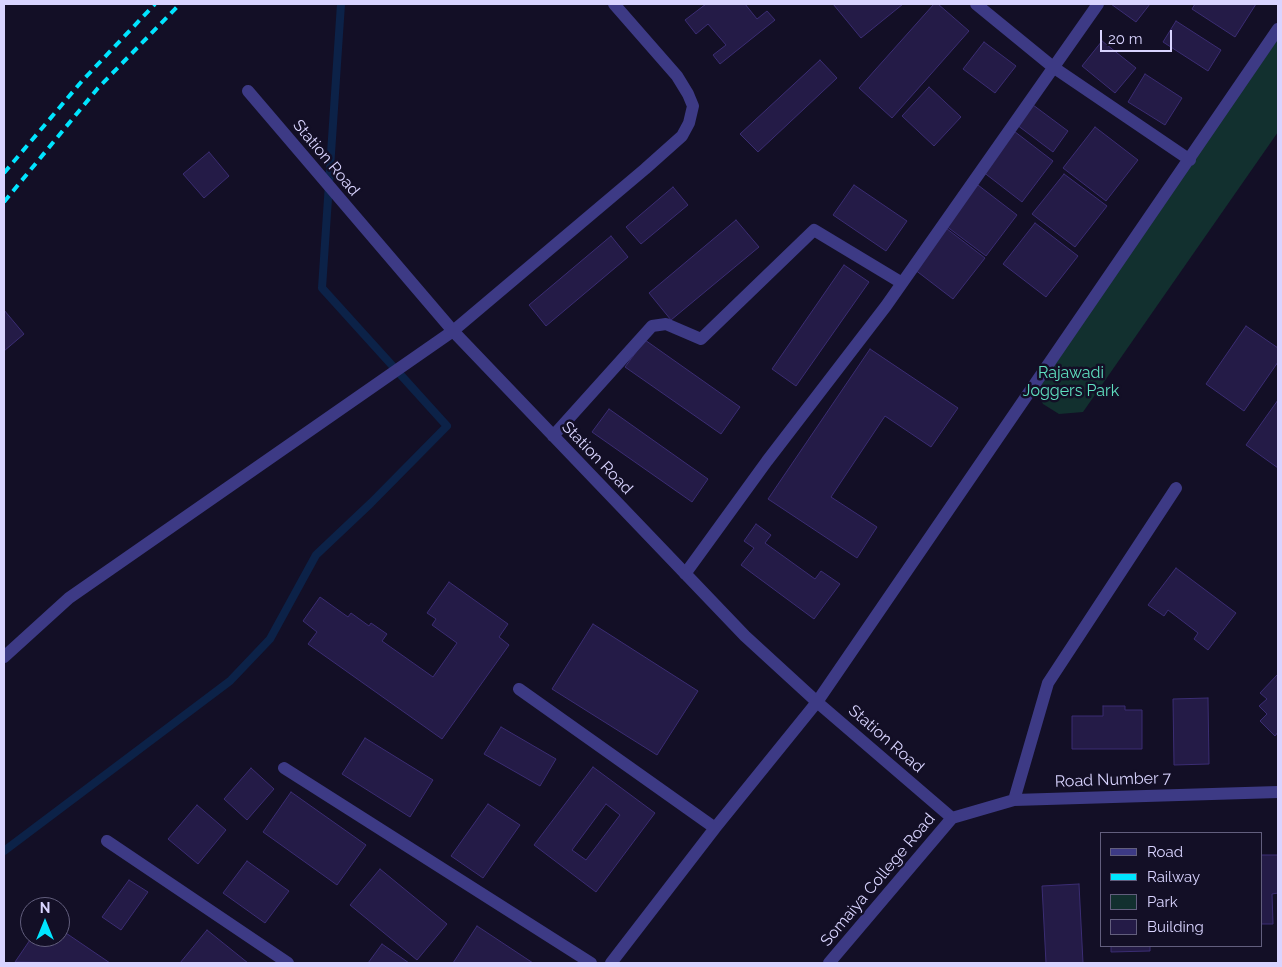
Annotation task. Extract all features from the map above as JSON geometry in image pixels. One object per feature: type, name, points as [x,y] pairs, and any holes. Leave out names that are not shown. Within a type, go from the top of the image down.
[{"type":"street","points":[[4,657],[69,598],[452,331],[646,169],[682,136],[689,123],[693,106],[688,94],[677,76],[614,4]]},
{"type":"street","points":[[976,4],[1053,67],[1190,160]]},
{"type":"street","points":[[685,574],[767,461],[902,283],[1098,4]]},
{"type":"street","points":[[612,963],[715,828],[817,702],[1278,30]]},
{"type":"street","name":"Station Road","points":[[248,91],[452,331],[745,636],[817,702],[952,818]]},
{"type":"street","points":[[553,436],[652,326],[666,324],[701,338],[814,230],[902,283]]},
{"type":"street","points":[[1014,800],[1048,683],[1176,488]]},
{"type":"street","points":[[519,689],[715,828]]},
{"type":"street","points":[[284,768],[591,963]]},
{"type":"street","name":"Road Number 7","points":[[952,818],[1014,800],[1278,792]]},
{"type":"street","name":"Somaiya College Road","points":[[830,963],[952,818]]},
{"type":"street","points":[[107,841],[288,963]]},
{"type":"green space","name":"Rajawadi Joggers Park","points":[[1278,39],[1278,132],[1083,412],[1059,414],[1043,404],[1034,386]]},
{"type":"building","points":[[706,4],[745,4],[757,19],[767,11],[775,20],[720,64],[713,55],[726,45],[708,24],[696,34],[685,20]]},
{"type":"building","points":[[833,4],[903,4],[861,38]]},
{"type":"building","points":[[934,4],[938,4],[969,31],[892,118],[859,88]]},
{"type":"building","points":[[1111,4],[1150,4],[1136,22]]},
{"type":"building","points":[[1195,4],[1256,4],[1235,37],[1192,9]]},
{"type":"building","points":[[1176,21],[1221,50],[1208,71],[1163,42]]},
{"type":"building","points":[[1102,41],[1136,68],[1115,93],[1082,66]]},
{"type":"building","points":[[984,42],[1016,66],[995,93],[963,69]]},
{"type":"building","points":[[820,60],[837,78],[758,152],[740,134]]},
{"type":"building","points":[[1145,74],[1182,98],[1165,125],[1128,102]]},
{"type":"building","points":[[929,87],[961,117],[934,146],[902,116]]},
{"type":"building","points":[[1029,102],[1068,131],[1053,152],[1013,122]]},
{"type":"building","points":[[1095,127],[1138,160],[1106,201],[1063,168]]},
{"type":"building","points":[[1010,128],[1053,161],[1022,202],[978,168]]},
{"type":"building","points":[[209,152],[229,176],[204,198],[183,174]]},
{"type":"building","points":[[1064,174],[1107,206],[1075,247],[1032,214]]},
{"type":"building","points":[[974,182],[1017,215],[986,256],[942,223]]},
{"type":"building","points":[[854,185],[907,221],[886,251],[833,215]]},
{"type":"building","points":[[673,187],[688,205],[641,244],[626,227]]},
{"type":"building","points":[[736,220],[759,247],[671,320],[649,293]]},
{"type":"building","points":[[1035,223],[1078,256],[1046,297],[1003,264]]},
{"type":"building","points":[[942,225],[985,258],[953,299],[910,266]]},
{"type":"building","points":[[611,236],[628,257],[546,326],[529,305]]},
{"type":"building","points":[[844,265],[869,282],[796,386],[772,369]]},
{"type":"building","points":[[4,310],[24,334],[4,351]]},
{"type":"building","points":[[1246,326],[1278,348],[1278,362],[1244,411],[1206,384]]},
{"type":"building","points":[[645,340],[740,407],[721,434],[625,367]]},
{"type":"building","points":[[870,349],[958,408],[931,447],[885,416],[831,497],[877,527],[857,558],[768,499]]},
{"type":"building","points":[[1278,400],[1278,468],[1246,445]]},
{"type":"building","points":[[609,409],[708,479],[692,502],[592,432]]},
{"type":"building","points":[[756,524],[771,535],[765,543],[815,579],[821,571],[840,584],[814,619],[741,565],[754,548],[744,541]]},
{"type":"building","points":[[1176,568],[1236,613],[1208,650],[1194,639],[1198,633],[1168,610],[1164,616],[1148,605]]},
{"type":"building","points":[[449,582],[508,624],[499,637],[509,645],[442,739],[308,644],[317,632],[303,621],[320,597],[348,617],[351,613],[369,626],[371,623],[387,634],[382,641],[433,677],[457,643],[432,625],[436,619],[427,613]]},
{"type":"building","points":[[593,624],[698,691],[657,755],[552,689]]},
{"type":"building","points":[[1278,674],[1278,732],[1275,736],[1260,721],[1267,714],[1259,706],[1267,699],[1260,693]]},
{"type":"building","points":[[1208,698],[1209,764],[1174,765],[1173,699]]},
{"type":"building","points":[[1103,706],[1125,706],[1125,710],[1142,710],[1142,749],[1072,749],[1072,716],[1103,716]]},
{"type":"building","points":[[501,727],[556,759],[540,786],[484,754]]},
{"type":"building","points":[[365,738],[433,780],[410,817],[342,774]]},
{"type":"building","points":[[593,767],[655,813],[596,892],[534,845]],"holes":[[[606,804],[620,815],[586,860],[572,850]]]},
{"type":"building","points":[[251,768],[274,789],[247,820],[224,799]]},
{"type":"building","points":[[291,792],[366,845],[337,885],[263,832]]},
{"type":"building","points":[[488,804],[520,825],[483,878],[451,856]]},
{"type":"building","points":[[197,805],[226,830],[198,864],[168,839]]},
{"type":"building","points":[[1262,855],[1278,855],[1278,893],[1272,894],[1273,924],[1262,924]]},
{"type":"building","points":[[247,861],[289,891],[265,923],[223,893]]},
{"type":"building","points":[[380,869],[447,924],[417,960],[350,905]]},
{"type":"building","points":[[129,880],[148,892],[121,930],[102,917]]},
{"type":"building","points":[[1079,884],[1083,963],[1046,963],[1042,886]]},
{"type":"building","points":[[477,926],[533,963],[453,963]]},
{"type":"building","points":[[207,930],[248,963],[180,963]]},
{"type":"building","points":[[70,936],[110,963],[15,962],[25,947],[70,947]]},
{"type":"building","points":[[382,944],[409,963],[368,963]]},
{"type":"building","points":[[1111,947],[1150,947],[1150,951],[1111,952]]},
{"type":"waterway","points":[[4,851],[230,681],[270,639],[316,555],[371,503],[447,426],[322,288],[341,4]]},
{"type":"railway","points":[[4,173],[82,81],[155,4]]},
{"type":"railway","points":[[4,202],[98,88],[180,4]]}]
